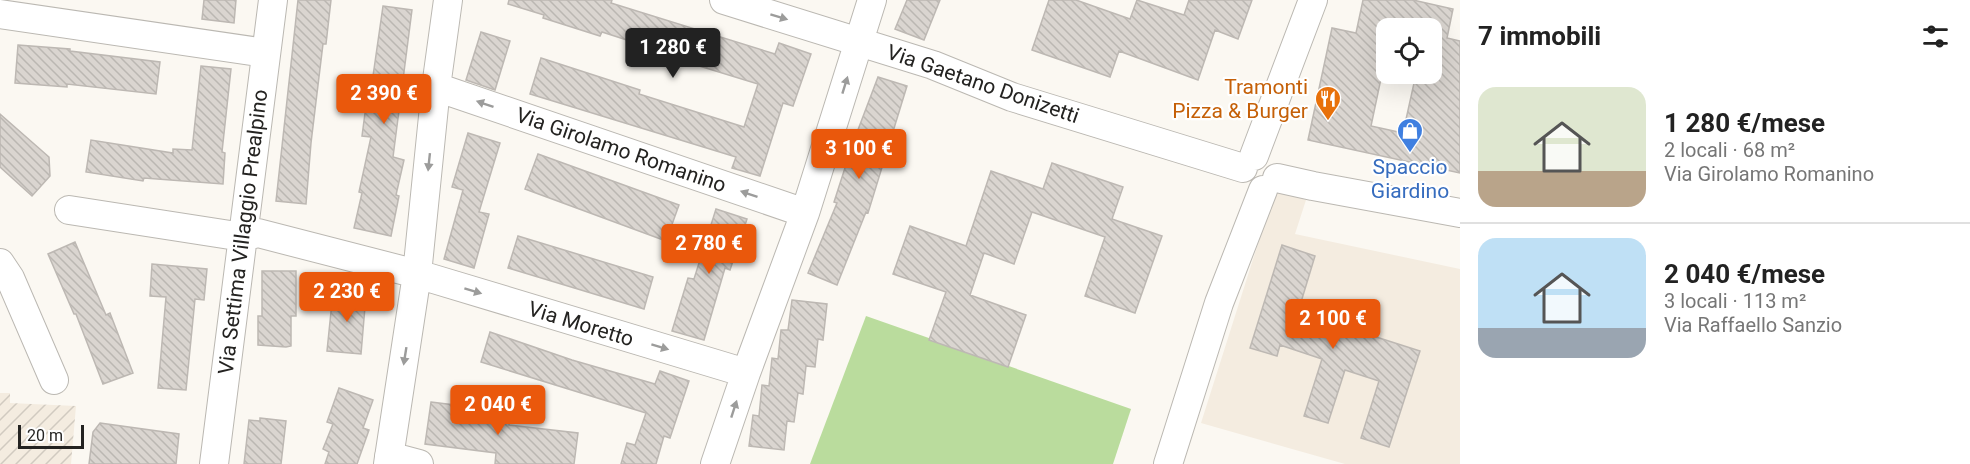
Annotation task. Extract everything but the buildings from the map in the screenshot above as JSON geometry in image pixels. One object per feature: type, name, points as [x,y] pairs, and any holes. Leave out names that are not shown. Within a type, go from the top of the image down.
[{"type":"street","name":"Via Settima Villaggio Prealpino","points":[[214,464],[273,0]]},
{"type":"street","points":[[419,464],[389,460],[417,274],[436,87],[448,0]]},
{"type":"street","name":"Via Gaetano Donizetti","points":[[723,0],[933,64],[1012,97],[1259,172],[1313,186],[1460,213]]},
{"type":"street","points":[[715,464],[805,213],[872,0]]},
{"type":"street","points":[[1168,464],[1312,4]]},
{"type":"street","points":[[0,14],[266,53]]},
{"type":"street","name":"Via Girolamo Romanino","points":[[436,87],[805,213]]},
{"type":"street","name":"Via Moretto","points":[[69,210],[243,237],[258,233],[417,274],[746,373]]},
{"type":"street","points":[[0,263],[10,278],[54,380]]},
{"type":"shaded area","points":[[1275,190],[1306,200],[1295,234],[1460,269],[1460,464],[1345,464],[1201,423]]},
{"type":"shaded area","points":[[0,393],[10,393],[10,403],[76,406],[71,464],[0,464]]},
{"type":"green space","points":[[866,316],[1131,409],[1113,464],[810,464]]},
{"type":"place","name":"Tramonti Pizza & Burger","points":[[1328,122]]},
{"type":"place","name":"Spaccio Giardino","points":[[1410,154]]}]
